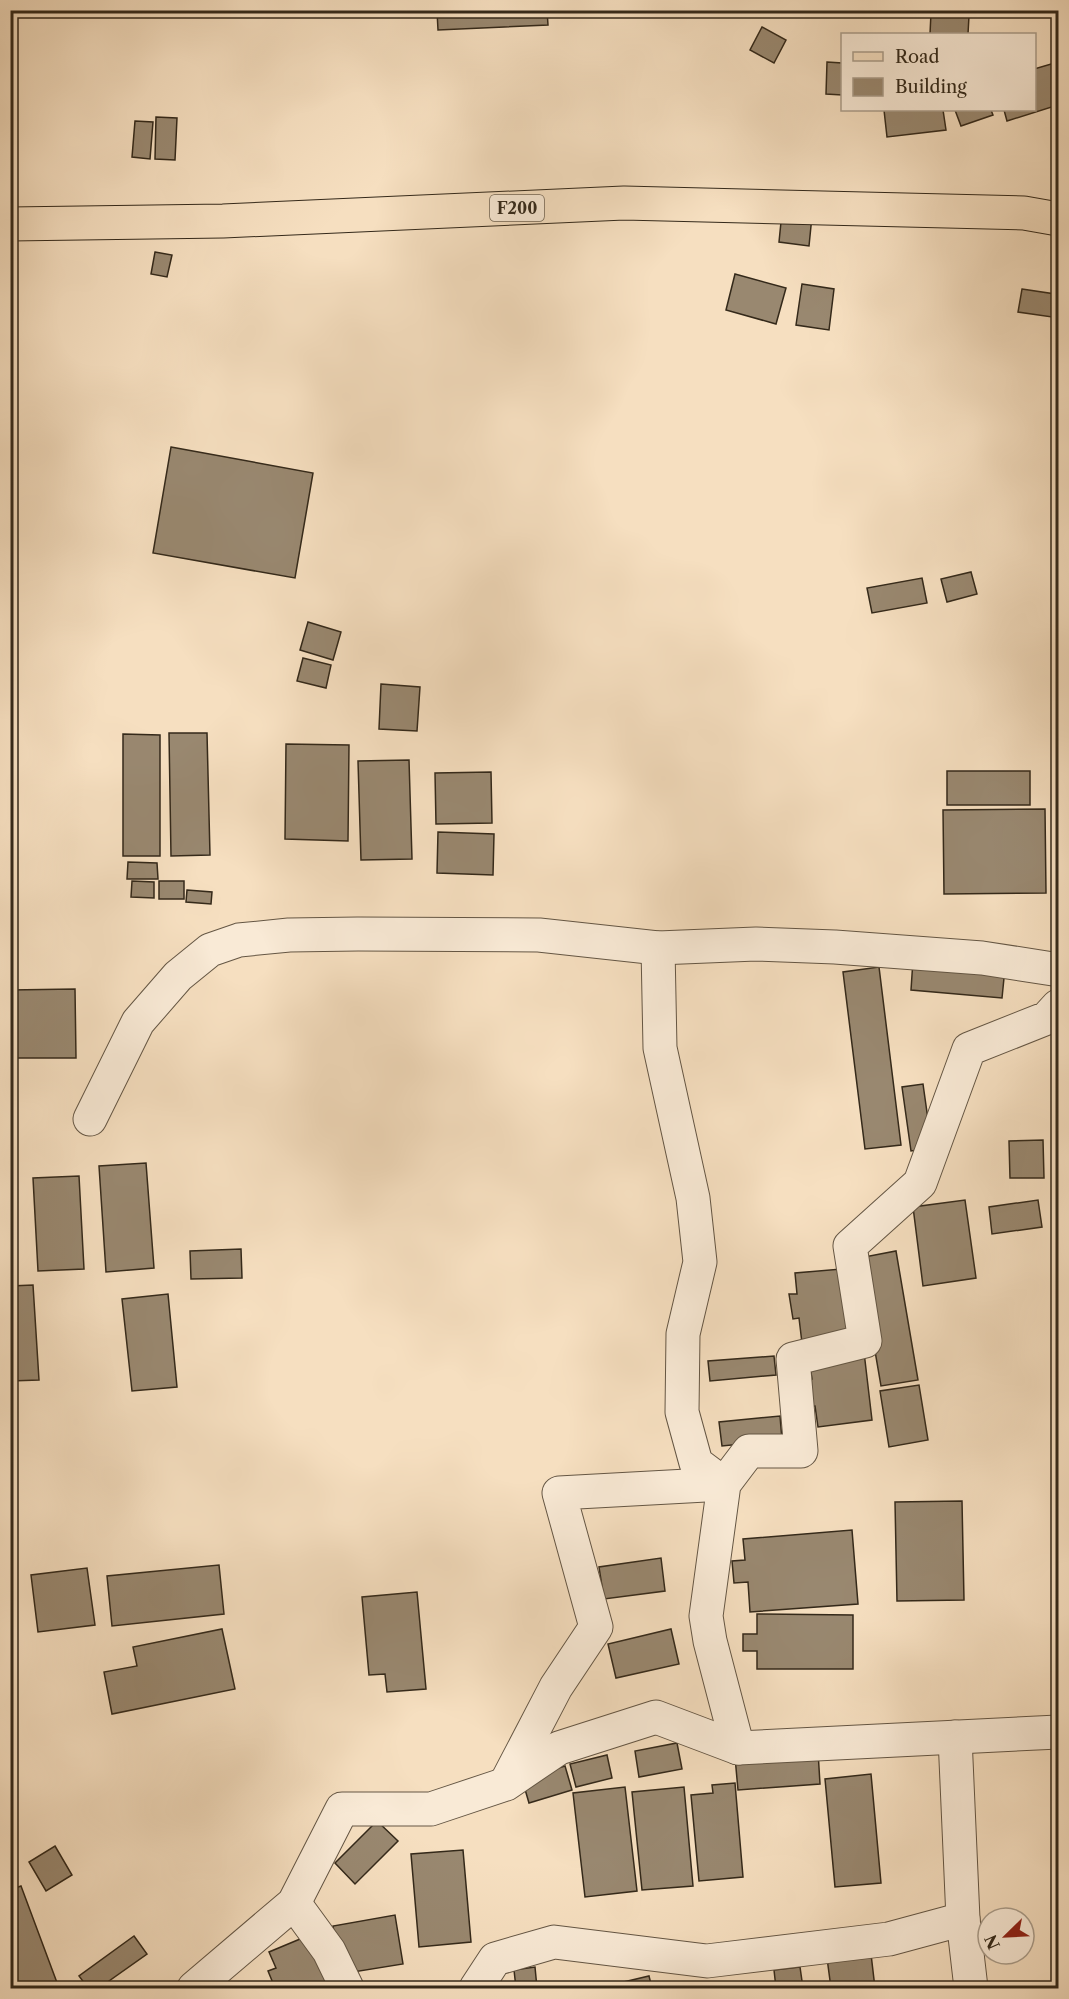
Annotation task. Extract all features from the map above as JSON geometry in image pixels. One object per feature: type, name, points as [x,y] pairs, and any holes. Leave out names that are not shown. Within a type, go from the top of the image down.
[{"type":"main road","name":"F200","points":[[1024,213],[1059,199]]},
{"type":"main road","name":"F200","points":[[10,224],[223,221],[624,203],[1024,213],[1059,219]]},
{"type":"street","points":[[90,1119],[138,1022],[178,976],[210,950],[239,940],[289,935],[539,935],[658,948],[756,944],[823,947],[982,958],[1059,968]]},
{"type":"street","points":[[658,948],[660,1048],[693,1198],[700,1262],[683,1334],[682,1412],[696,1463],[724,1484]]},
{"type":"street","points":[[738,1748],[710,1641],[706,1616],[724,1484],[749,1451],[801,1451],[793,1359],[865,1341],[850,1246],[920,1183],[969,1049],[1047,1018],[1059,1006]]},
{"type":"street","points":[[506,1784],[556,1687],[596,1627],[559,1493],[724,1484]]},
{"type":"street","points":[[194,1989],[294,1904],[342,1809],[431,1809],[506,1784],[559,1748],[657,1717],[738,1748],[1059,1732]]},
{"type":"street","points":[[956,1737],[963,1919],[971,1989]]},
{"type":"street","points":[[294,1904],[329,1951],[347,1989]]},
{"type":"street","points":[[476,1989],[495,1959],[554,1942],[707,1961],[889,1939],[963,1919]]},
{"type":"building","points":[[547,10],[548,25],[438,30],[437,11]]},
{"type":"building","points":[[931,13],[969,16],[968,33],[930,33]]},
{"type":"building","points":[[762,27],[786,40],[774,63],[750,50]]},
{"type":"building","points":[[827,62],[841,63],[841,95],[826,94]]},
{"type":"building","points":[[1058,62],[1058,105],[1007,121],[1004,111],[1036,111],[1036,68]]},
{"type":"building","points":[[884,111],[943,111],[946,130],[887,137]]},
{"type":"building","points":[[955,111],[991,111],[993,115],[961,126]]},
{"type":"building","points":[[156,117],[177,118],[175,160],[155,159]]},
{"type":"building","points":[[135,121],[153,122],[150,159],[132,157]]},
{"type":"building","points":[[782,212],[812,216],[809,246],[779,242]]},
{"type":"building","points":[[155,252],[172,255],[167,277],[151,274]]},
{"type":"building","points":[[735,274],[786,288],[776,324],[726,310]]},
{"type":"building","points":[[802,284],[834,289],[829,330],[796,325]]},
{"type":"building","points":[[1022,289],[1055,294],[1052,317],[1018,312]]},
{"type":"building","points":[[171,447],[313,473],[295,578],[153,553]]},
{"type":"building","points":[[971,572],[977,594],[947,602],[941,579]]},
{"type":"building","points":[[922,578],[927,603],[872,613],[867,588]]},
{"type":"building","points":[[308,622],[341,632],[333,660],[300,650]]},
{"type":"building","points":[[303,658],[331,665],[326,688],[297,681]]},
{"type":"building","points":[[381,684],[420,687],[417,731],[379,729]]},
{"type":"building","points":[[169,733],[207,733],[210,855],[171,856]]},
{"type":"building","points":[[123,734],[160,735],[160,856],[123,856]]},
{"type":"building","points":[[286,744],[349,745],[348,841],[285,839]]},
{"type":"building","points":[[409,760],[412,859],[361,860],[358,761]]},
{"type":"building","points":[[947,771],[1030,771],[1030,805],[947,805]]},
{"type":"building","points":[[491,772],[492,823],[436,824],[435,773]]},
{"type":"building","points":[[1045,809],[1046,893],[944,894],[943,810]]},
{"type":"building","points":[[438,832],[494,834],[493,875],[437,873]]},
{"type":"building","points":[[128,862],[157,863],[158,879],[127,879]]},
{"type":"building","points":[[132,881],[154,882],[154,898],[131,897]]},
{"type":"building","points":[[159,881],[184,881],[184,899],[159,899]]},
{"type":"building","points":[[187,890],[212,892],[211,904],[186,902]]},
{"type":"building","points":[[913,960],[1005,968],[1002,998],[911,990]]},
{"type":"building","points":[[879,967],[901,1145],[865,1149],[843,972]]},
{"type":"building","points":[[75,989],[76,1058],[10,1058],[10,990]]},
{"type":"building","points":[[923,1084],[932,1148],[911,1151],[902,1087]]},
{"type":"building","points":[[1043,1140],[1044,1178],[1010,1178],[1009,1141]]},
{"type":"building","points":[[146,1163],[154,1268],[106,1272],[99,1166]]},
{"type":"building","points":[[79,1176],[84,1269],[38,1271],[33,1178]]},
{"type":"building","points":[[965,1200],[976,1278],[923,1286],[913,1207]]},
{"type":"building","points":[[1038,1200],[1042,1227],[992,1234],[989,1207]]},
{"type":"building","points":[[241,1249],[242,1278],[191,1279],[190,1251]]},
{"type":"building","points":[[896,1251],[918,1380],[881,1386],[859,1258]]},
{"type":"building","points":[[853,1268],[861,1337],[802,1343],[799,1318],[793,1319],[789,1294],[797,1294],[795,1273]]},
{"type":"building","points":[[33,1285],[39,1380],[10,1381],[10,1286]]},
{"type":"building","points":[[168,1294],[177,1387],[132,1391],[122,1299]]},
{"type":"building","points":[[864,1352],[872,1420],[818,1427],[815,1406],[807,1407],[803,1380],[812,1379],[809,1359]]},
{"type":"building","points":[[774,1356],[776,1375],[710,1381],[708,1361]]},
{"type":"building","points":[[919,1385],[928,1440],[889,1447],[880,1391]]},
{"type":"building","points":[[780,1416],[782,1440],[722,1446],[719,1422]]},
{"type":"building","points":[[962,1501],[964,1600],[897,1601],[895,1502]]},
{"type":"building","points":[[852,1530],[858,1604],[750,1612],[748,1582],[734,1583],[732,1561],[745,1560],[743,1539]]},
{"type":"building","points":[[661,1558],[665,1591],[604,1599],[599,1567]]},
{"type":"building","points":[[219,1565],[224,1614],[112,1626],[107,1576]]},
{"type":"building","points":[[87,1568],[95,1625],[38,1632],[31,1575]]},
{"type":"building","points":[[417,1592],[426,1689],[387,1692],[385,1674],[369,1675],[362,1597]]},
{"type":"building","points":[[757,1614],[853,1615],[853,1669],[757,1669],[757,1651],[743,1651],[743,1634],[757,1634]]},
{"type":"building","points":[[222,1629],[235,1689],[112,1714],[104,1672],[137,1666],[133,1647]]},
{"type":"building","points":[[671,1629],[679,1664],[616,1678],[608,1644]]},
{"type":"building","points":[[677,1743],[682,1769],[639,1777],[635,1751]]},
{"type":"building","points":[[818,1751],[820,1784],[738,1790],[735,1757]]},
{"type":"building","points":[[607,1755],[612,1778],[576,1787],[570,1764]]},
{"type":"building","points":[[565,1766],[572,1790],[529,1803],[522,1779]]},
{"type":"building","points":[[871,1774],[881,1883],[835,1887],[825,1779]]},
{"type":"building","points":[[735,1783],[743,1877],[699,1881],[691,1795],[713,1793],[712,1785]]},
{"type":"building","points":[[625,1787],[637,1891],[585,1897],[573,1793]]},
{"type":"building","points":[[684,1787],[693,1886],[642,1890],[632,1792]]},
{"type":"building","points":[[377,1821],[398,1841],[355,1884],[335,1863]]},
{"type":"building","points":[[55,1846],[72,1875],[46,1891],[29,1862]]},
{"type":"building","points":[[463,1850],[471,1942],[419,1947],[411,1854]]},
{"type":"building","points":[[21,1886],[59,1988],[10,1988],[10,1890]]},
{"type":"building","points":[[395,1915],[403,1964],[341,1974],[333,1926]]},
{"type":"building","points":[[312,1934],[335,1985],[327,1988],[275,1988],[268,1971],[276,1968],[269,1952]]},
{"type":"building","points":[[134,1936],[147,1954],[99,1988],[88,1988],[79,1976]]},
{"type":"building","points":[[871,1954],[875,1988],[831,1988],[827,1958]]},
{"type":"building","points":[[535,1967],[537,1988],[516,1988],[514,1970]]},
{"type":"building","points":[[800,1967],[803,1988],[776,1988],[774,1970]]},
{"type":"building","points":[[649,1976],[652,1988],[602,1988],[602,1987]]},
{"type":"building","points":[[590,1982],[591,1988],[542,1988],[542,1987]]}]
